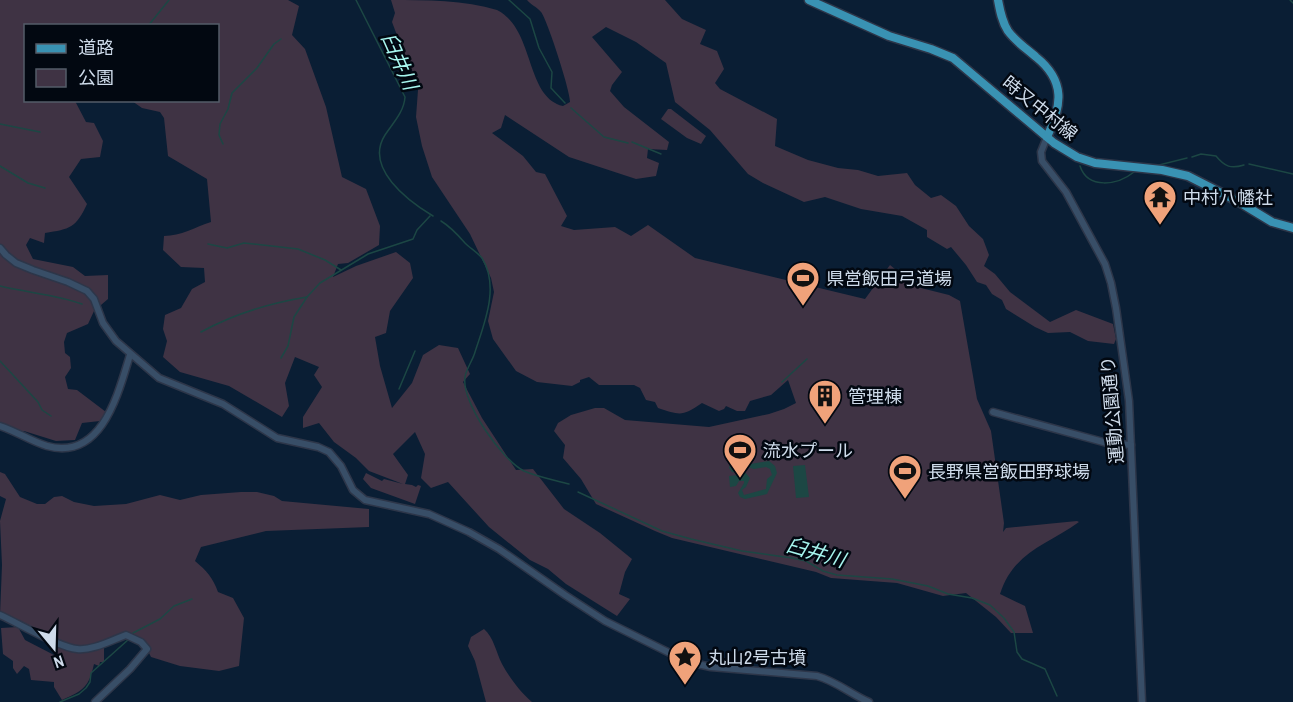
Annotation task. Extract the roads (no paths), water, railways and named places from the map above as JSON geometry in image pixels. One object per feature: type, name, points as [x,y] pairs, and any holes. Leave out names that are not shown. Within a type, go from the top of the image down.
[{"type":"main road","name":"時又中村線","points":[[809,0],[889,36],[953,58],[1067,152],[1095,163],[1162,170],[1188,176],[1272,222],[1293,228]]},
{"type":"main road","points":[[998,0],[1005,26],[1044,63],[1055,82],[1058,108],[1054,124],[1047,137]]},
{"type":"street","name":"運動公園通り","points":[[1047,137],[1041,152],[1042,161],[1066,192],[1105,264],[1111,283],[1127,381],[1142,702]]},
{"type":"street","points":[[0,248],[16,262],[87,291],[94,299],[106,329],[130,355],[166,382],[223,404],[277,438],[322,448],[329,452],[341,466],[353,490],[365,500],[429,514],[469,532],[499,549],[605,621],[688,662],[711,667],[817,676],[826,678],[869,702]]},
{"type":"street","points":[[0,426],[49,447],[78,447],[85,443],[110,414],[130,355]]},
{"type":"street","points":[[993,412],[1107,443],[1131,445]]},
{"type":"street","points":[[0,615],[77,650],[126,635],[141,642],[147,649],[95,702]]},
{"type":"waterway","points":[[150,24],[169,0]]},
{"type":"waterway","name":"臼井川","points":[[356,0],[405,97],[400,112],[380,147],[380,159],[384,171],[401,192],[433,216]]},
{"type":"waterway","points":[[509,0],[530,19],[539,48],[552,72],[551,88],[565,103]]},
{"type":"waterway","points":[[1290,0],[1293,3]]},
{"type":"waterway","points":[[223,144],[219,135],[220,124],[228,109],[232,93],[257,68],[274,44],[281,39]]},
{"type":"waterway","points":[[571,108],[604,137],[628,143]]},
{"type":"waterway","points":[[0,124],[40,132]]},
{"type":"waterway","points":[[632,142],[661,154]]},
{"type":"waterway","points":[[1192,157],[1201,154],[1216,156],[1228,166],[1244,165]]},
{"type":"waterway","points":[[1159,165],[1187,158]]},
{"type":"waterway","points":[[1249,164],[1293,174]]},
{"type":"waterway","points":[[0,166],[28,183],[45,188]]},
{"type":"waterway","points":[[1080,166],[1090,179],[1104,183],[1120,180],[1134,172]]},
{"type":"waterway","points":[[281,358],[288,346],[294,317],[307,297],[320,283],[368,254],[413,239],[417,230],[430,216]]},
{"type":"waterway","name":"臼井川","points":[[441,221],[482,258],[490,281],[486,318],[465,377],[465,388],[469,401],[495,443],[515,465],[540,477],[569,484]]},
{"type":"waterway","points":[[208,244],[227,248],[244,243],[298,249],[325,260],[341,270]]},
{"type":"waterway","points":[[0,286],[82,304]]},
{"type":"waterway","points":[[201,332],[252,310],[307,297]]},
{"type":"waterway","points":[[399,389],[415,351]]},
{"type":"waterway","points":[[782,382],[807,359]]},
{"type":"waterway","points":[[0,361],[38,402],[42,410],[51,416]]},
{"type":"waterway","name":"臼井川","points":[[578,492],[662,531],[691,539],[742,551],[806,561],[823,571],[837,575],[892,579],[928,586],[990,605],[1004,618],[1014,632],[1017,652],[1022,659],[1045,669],[1057,696]]},
{"type":"waterway","points":[[133,633],[160,619],[174,606],[192,599]]},
{"type":"waterway","points":[[60,702],[79,694],[86,688],[90,682],[91,673],[129,639]]},
{"type":"place","name":"中村八幡社","points":[[1160,226]]},
{"type":"place","name":"県営飯田弓道場","points":[[803,307]]},
{"type":"place","name":"管理棟","points":[[825,425]]},
{"type":"place","name":"流水プール","points":[[740,479]]},
{"type":"place","name":"長野県営飯田野球場","points":[[905,500]]},
{"type":"place","name":"丸山2号古墳","points":[[685,686]]}]
